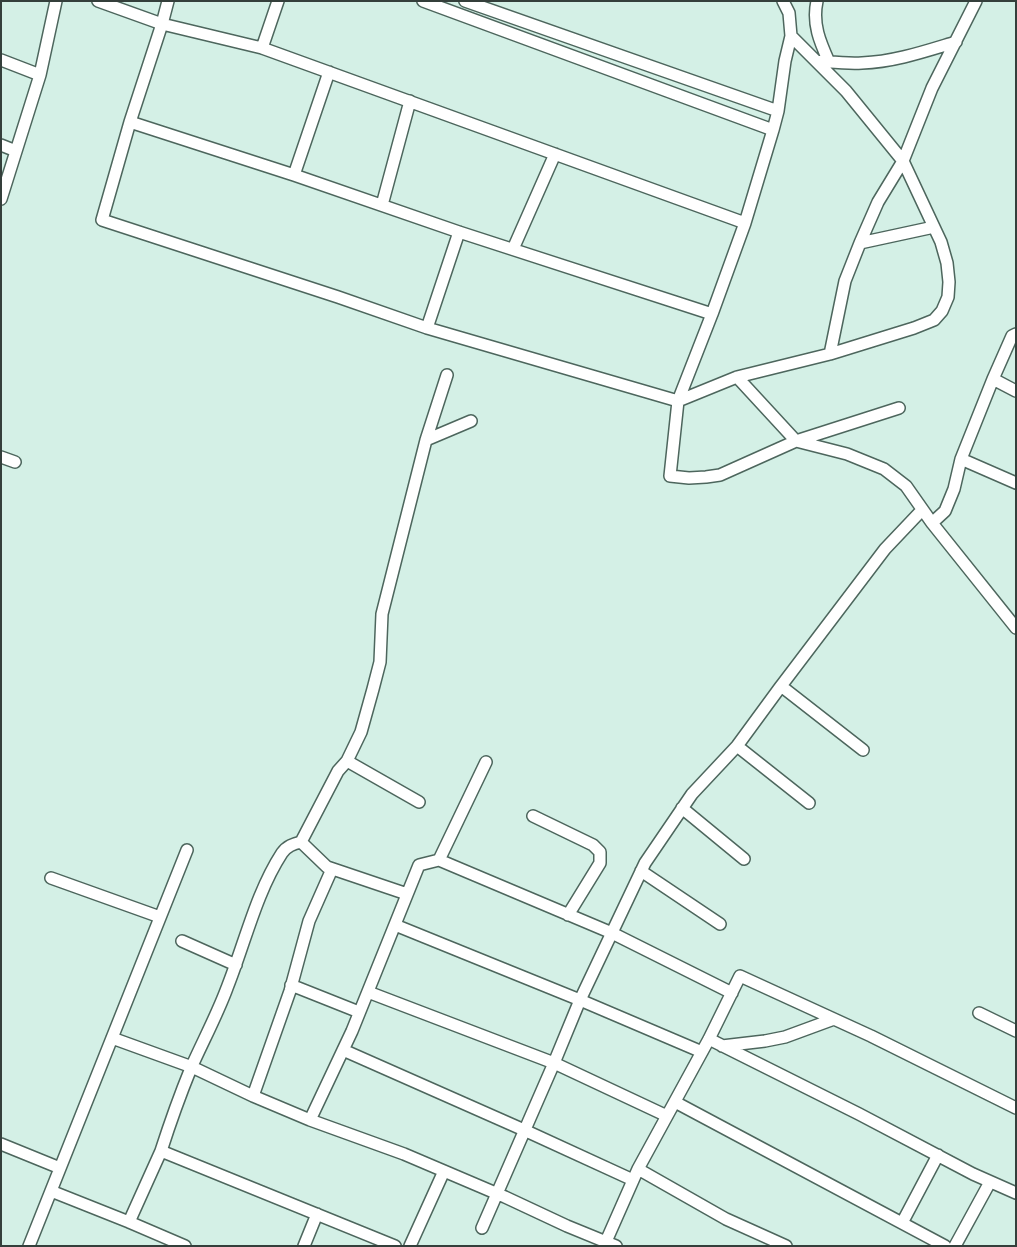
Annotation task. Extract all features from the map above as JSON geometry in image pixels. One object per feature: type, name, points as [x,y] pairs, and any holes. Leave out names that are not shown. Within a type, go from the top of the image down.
[{"type":"street","points":[[1,199],[40,75],[56,1]]},
{"type":"street","points":[[98,1],[162,24],[262,48],[745,222]]},
{"type":"street","points":[[168,1],[102,220],[427,328],[678,401],[737,377],[830,354],[914,328],[934,320],[942,311],[948,297],[947,263],[941,242],[903,161],[846,90],[790,36]]},
{"type":"street","points":[[262,48],[278,1]]},
{"type":"street","points":[[423,1],[773,130]]},
{"type":"street","points":[[465,1],[778,111]]},
{"type":"street","points":[[783,1],[789,13],[790,36],[778,111],[745,222],[678,401],[670,476],[689,478],[720,474],[796,441],[899,408]]},
{"type":"street","points":[[817,1],[816,28],[829,62]]},
{"type":"street","points":[[830,354],[845,282],[860,243],[878,202],[903,161],[932,88],[976,1]]},
{"type":"street","points":[[816,61],[860,64],[880,62],[956,42]]},
{"type":"street","points":[[1,60],[40,75]]},
{"type":"street","points":[[294,175],[329,72]]},
{"type":"street","points":[[382,205],[410,101]]},
{"type":"street","points":[[130,122],[712,314]]},
{"type":"street","points":[[1,145],[16,151]]},
{"type":"street","points":[[513,249],[555,154]]},
{"type":"street","points":[[860,243],[934,227]]},
{"type":"street","points":[[427,328],[459,232]]},
{"type":"street","points":[[932,523],[945,511],[954,489],[961,459],[993,379],[1012,336],[1016,334]]},
{"type":"street","points":[[129,1222],[161,1151],[176,1105],[192,1067],[228,988],[247,931],[265,886],[284,851],[291,845],[301,842],[338,771],[347,761],[360,732],[380,662],[382,614],[426,440],[448,375]]},
{"type":"street","points":[[737,377],[796,441],[847,454],[884,469],[906,486],[932,523],[1016,628]]},
{"type":"street","points":[[993,379],[1016,391]]},
{"type":"street","points":[[426,440],[471,421]]},
{"type":"street","points":[[1,457],[15,462]]},
{"type":"street","points":[[961,459],[1016,483]]},
{"type":"street","points":[[482,1228],[580,1000],[645,863],[692,794],[737,746],[886,549],[922,510]]},
{"type":"street","points":[[781,686],[863,750]]},
{"type":"street","points":[[737,746],[809,803]]},
{"type":"street","points":[[347,761],[419,802]]},
{"type":"street","points":[[439,860],[486,762]]},
{"type":"street","points":[[682,808],[744,860]]},
{"type":"street","points":[[533,816],[593,844],[600,852],[600,863],[568,915]]},
{"type":"street","points":[[301,842],[327,867],[407,894]]},
{"type":"street","points":[[29,1246],[188,850]]},
{"type":"street","points":[[310,1120],[368,992],[419,865],[439,860],[612,933],[732,993]]},
{"type":"street","points":[[253,1096],[291,985],[309,921],[332,869]]},
{"type":"street","points":[[641,872],[720,924]]},
{"type":"street","points":[[51,878],[160,917]]},
{"type":"street","points":[[395,926],[580,1000],[702,1052]]},
{"type":"street","points":[[182,941],[236,964]]},
{"type":"street","points":[[112,1038],[192,1067],[310,1120],[404,1154],[609,1244],[638,1169],[710,1039],[740,976],[872,1036],[1016,1108]]},
{"type":"street","points":[[291,985],[359,1012]]},
{"type":"street","points":[[368,992],[554,1063],[667,1116]]},
{"type":"street","points":[[979,1013],[1016,1031]]},
{"type":"street","points":[[722,1046],[785,1037],[834,1019]]},
{"type":"street","points":[[710,1039],[990,1182],[1016,1193]]},
{"type":"street","points":[[343,1050],[633,1180]]},
{"type":"street","points":[[675,1102],[945,1246]]},
{"type":"street","points":[[1,1144],[60,1168]]},
{"type":"street","points":[[161,1151],[395,1246]]},
{"type":"street","points":[[902,1222],[938,1155]]},
{"type":"street","points":[[638,1169],[726,1219],[786,1246]]},
{"type":"street","points":[[410,1246],[444,1171]]},
{"type":"street","points":[[955,1246],[990,1182]]},
{"type":"street","points":[[51,1191],[185,1246]]},
{"type":"street","points":[[304,1246],[317,1214]]}]
